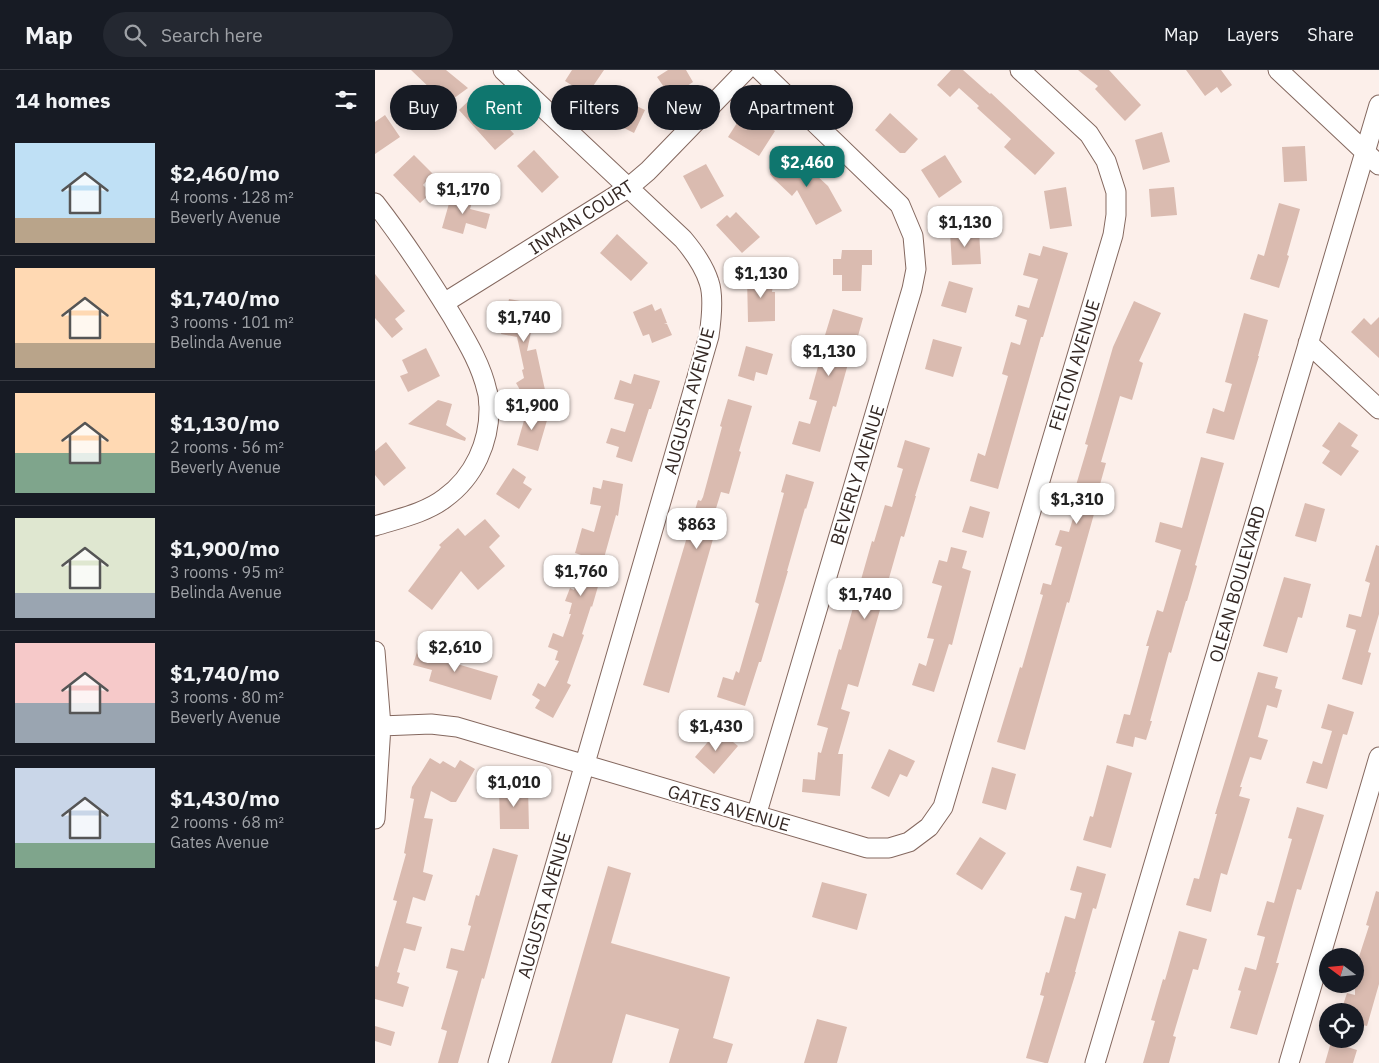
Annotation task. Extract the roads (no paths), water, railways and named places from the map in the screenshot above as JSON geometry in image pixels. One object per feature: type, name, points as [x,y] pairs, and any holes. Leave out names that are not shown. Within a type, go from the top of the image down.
[{"type":"street","name":"AUGUSTA AVENUE","points":[[498,1063],[709,336],[711,320],[710,283],[695,253],[683,239],[503,70]]},
{"type":"street","name":"INMAN COURT","points":[[444,303],[628,188],[648,171],[746,70]]},
{"type":"street","name":"BEVERLY AVENUE","points":[[755,816],[912,289],[915,269],[913,236],[900,205],[760,70]]},
{"type":"street","name":"FELTON AVENUE","points":[[979,688],[1113,235],[1116,215],[1116,192],[1107,160],[1089,134],[1020,70]]},
{"type":"street","points":[[1278,70],[1372,159]]},
{"type":"street","name":"OLEAN BOULEVARD","points":[[1095,1063],[1308,343],[1372,159],[1379,105]]},
{"type":"street","points":[[375,203],[422,266],[466,340],[479,366],[488,393],[489,421],[483,450],[467,477],[445,499],[420,512],[375,526]]},
{"type":"street","points":[[1308,343],[1379,409]]},
{"type":"street","points":[[375,651],[381,726],[375,819]]},
{"type":"street","name":"GATES AVENUE","points":[[381,726],[431,724],[457,727],[867,848],[889,848],[909,842],[929,828],[943,807],[979,688]]},
{"type":"street","points":[[1289,1063],[1379,757]]}]
